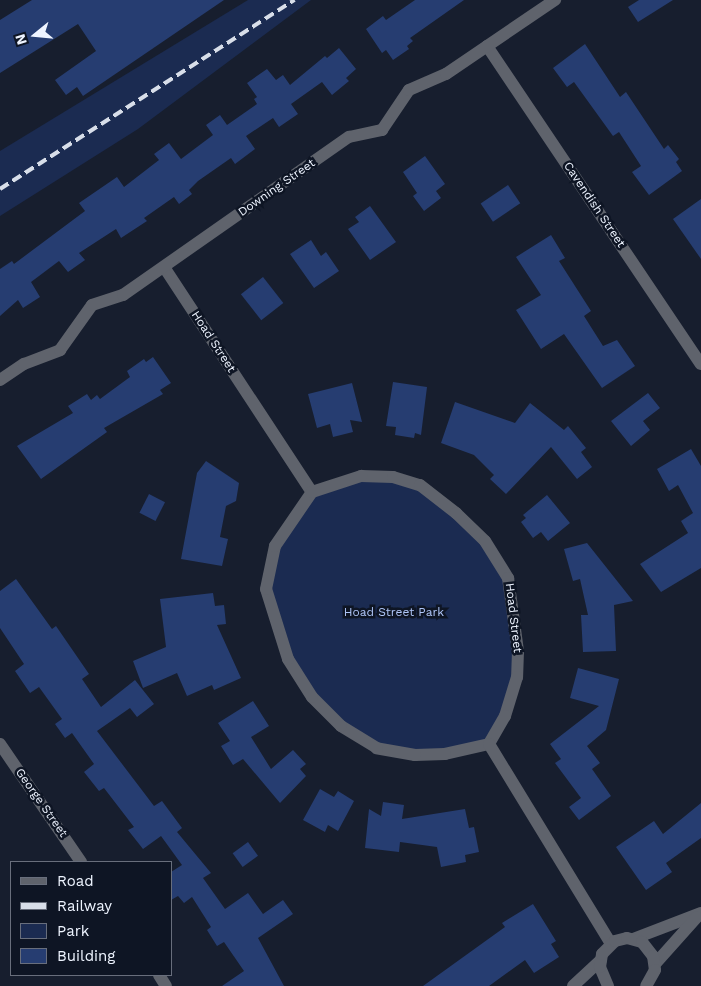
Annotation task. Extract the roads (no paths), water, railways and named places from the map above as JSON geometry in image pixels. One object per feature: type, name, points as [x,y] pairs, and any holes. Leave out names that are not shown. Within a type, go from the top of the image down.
[{"type":"street","name":"Downing Street","points":[[0,380],[24,364],[60,350],[92,305],[123,295],[349,137],[382,130],[409,90],[446,74],[555,0]]},
{"type":"street","name":"Cavendish Street","points":[[487,46],[701,364]]},
{"type":"street","name":"Hoad Street","points":[[164,267],[312,492],[361,476],[393,477],[420,485],[456,513],[485,541],[508,578],[518,651],[517,678],[505,716],[489,744]]},
{"type":"street","points":[[312,492],[275,546],[266,589],[288,659],[312,697],[341,726],[376,748],[415,755],[445,754],[489,744],[611,944]]},
{"type":"street","name":"George Street","points":[[0,744],[80,861]]},
{"type":"street","points":[[573,986],[600,960],[611,944],[621,939],[633,939],[700,914]]},
{"type":"street","points":[[646,986],[655,964],[700,914]]},
{"type":"street","points":[[633,939],[648,948],[655,964]]},
{"type":"street","points":[[600,960],[602,975],[608,986]]},
{"type":"railway","points":[[0,189],[294,0]]},
{"type":"park label","name":"Hoad Street Park","points":[[394,613]]}]
